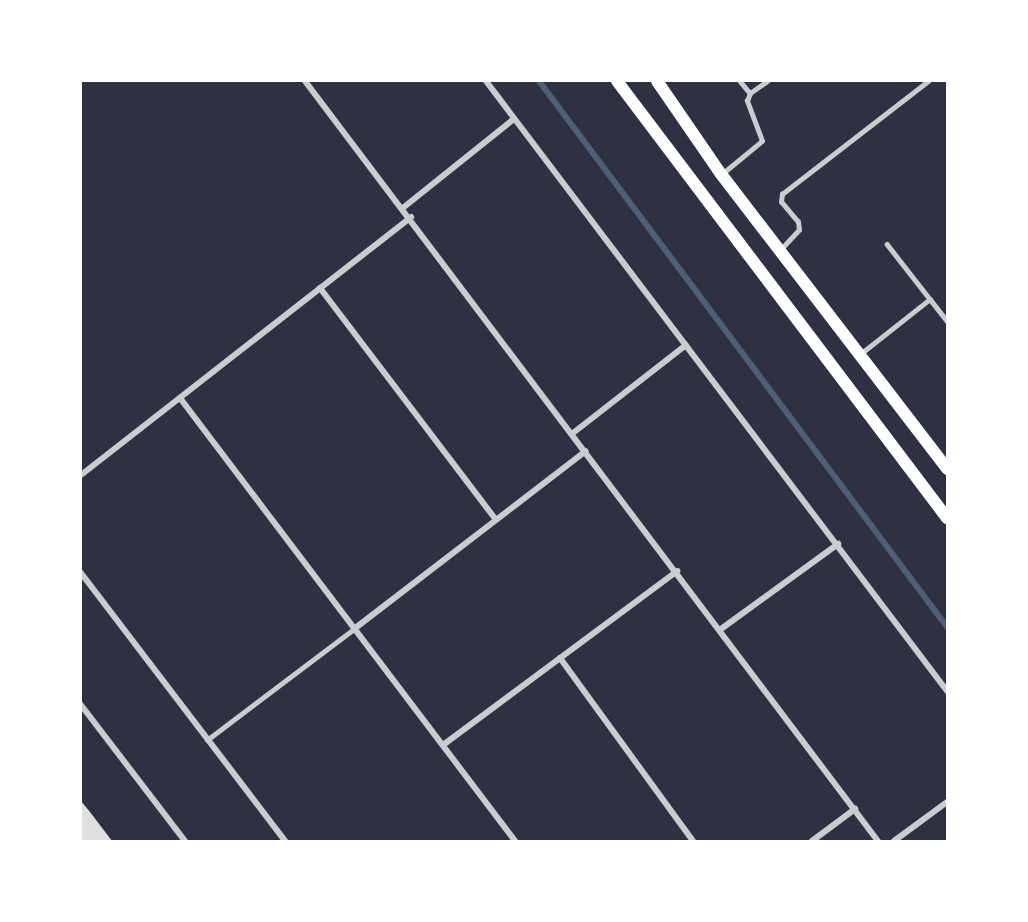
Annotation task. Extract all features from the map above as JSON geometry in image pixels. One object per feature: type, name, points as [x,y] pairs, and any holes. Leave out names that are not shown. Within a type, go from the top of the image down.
[{"type":"main road","points":[[617,81],[947,518]]},
{"type":"main road","points":[[657,81],[721,174],[947,469]]},
{"type":"street","points":[[305,81],[404,207],[878,841]]},
{"type":"street","points":[[486,81],[947,691]]},
{"type":"street","points":[[404,207],[514,119]]},
{"type":"street","points":[[81,475],[411,217]]},
{"type":"street","points":[[320,288],[496,520]]},
{"type":"street","points":[[573,433],[686,345]]},
{"type":"street","points":[[180,398],[515,841]]},
{"type":"street","points":[[354,628],[586,450]]},
{"type":"street","points":[[721,629],[838,544]]},
{"type":"street","points":[[442,745],[677,571]]},
{"type":"street","points":[[81,573],[285,841]]},
{"type":"street","points":[[560,658],[693,841]]},
{"type":"street","points":[[81,705],[185,841]]},
{"type":"street","points":[[894,841],[947,802]]},
{"type":"street","points":[[812,841],[855,809]]},
{"type":"lane","points":[[740,81],[750,93]]},
{"type":"lane","points":[[721,174],[762,141],[747,110],[750,93],[767,81]]},
{"type":"lane","points":[[779,251],[799,230],[798,222],[781,202],[782,194],[928,81]]},
{"type":"lane","points":[[887,244],[947,321]]},
{"type":"lane","points":[[860,355],[930,299]]},
{"type":"lane","points":[[207,740],[354,628]]},
{"type":"building","points":[[81,801],[90,812],[112,841],[81,841]]},
{"type":"waterway","points":[[539,81],[947,627]]}]
